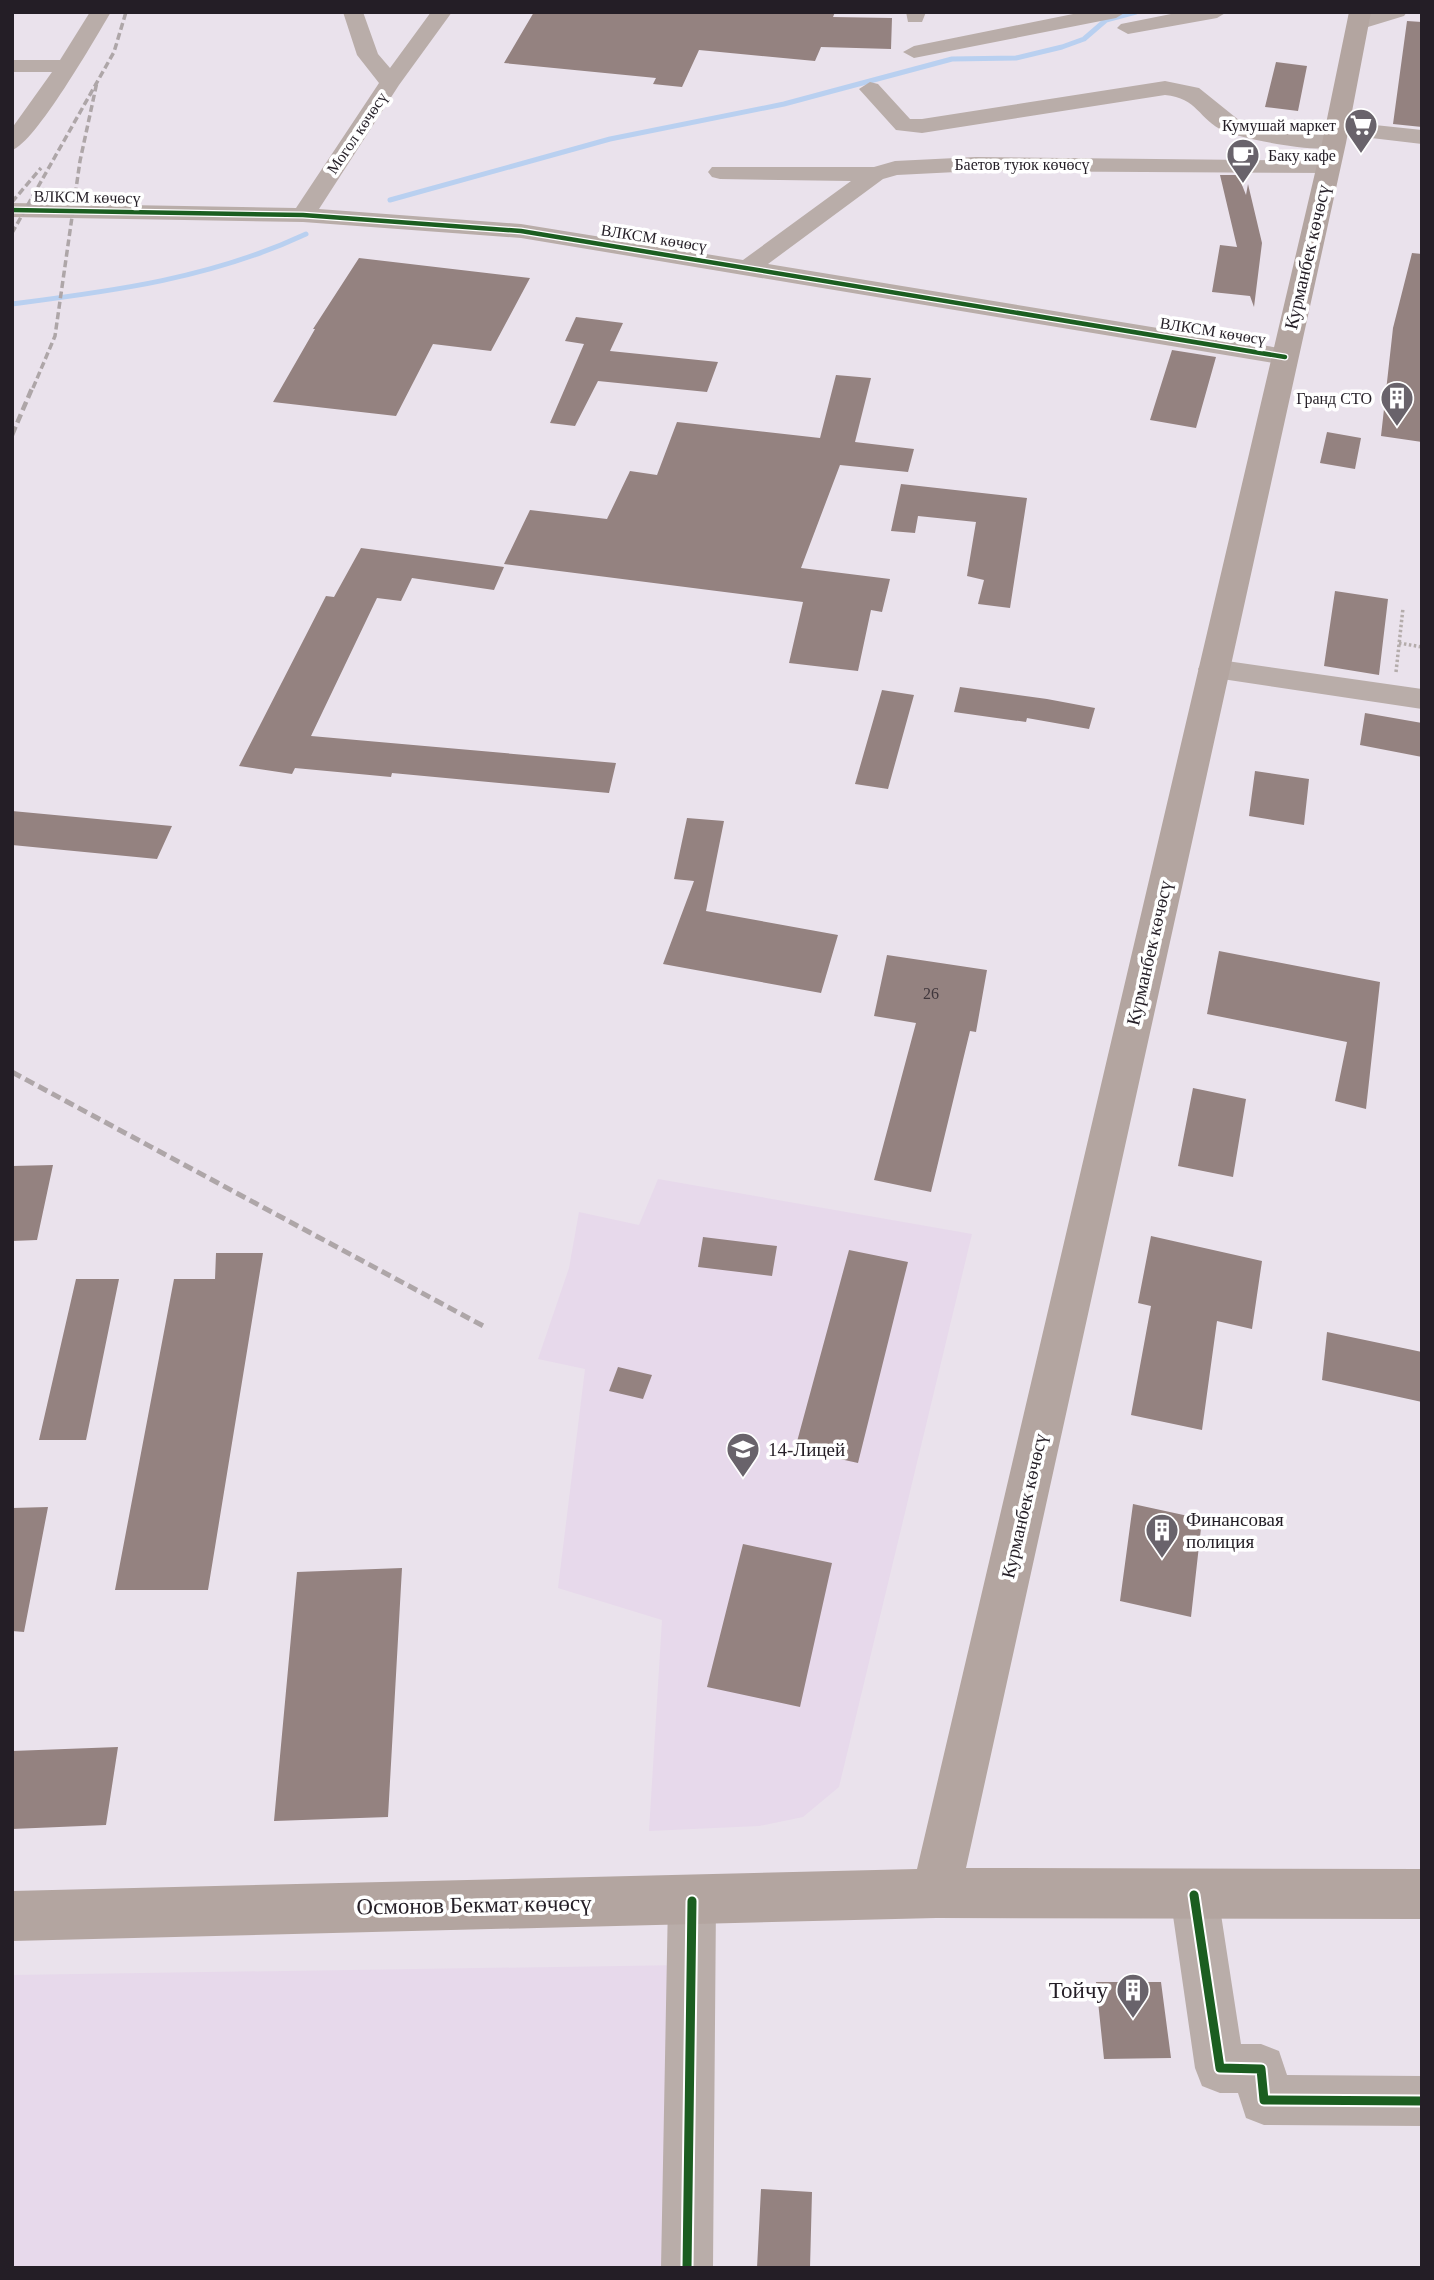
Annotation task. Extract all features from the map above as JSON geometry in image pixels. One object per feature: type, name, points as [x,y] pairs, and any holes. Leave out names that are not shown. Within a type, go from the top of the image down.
[{"type":"main road","name":"Курманбек көчөсү","points":[[936,1893],[1333,145],[1359,18]]},
{"type":"main road","name":"Осмонов Бекмат көчөсү","points":[[12,1916],[936,1893],[1422,1894]]},
{"type":"street","points":[[12,143],[39,109],[101,12]]},
{"type":"street","name":"Могол көчөсү","points":[[303,215],[390,83],[368,55],[353,12]]},
{"type":"street","points":[[390,83],[442,12]]},
{"type":"street","points":[[914,52],[1122,20],[1217,12]]},
{"type":"street","points":[[1359,18],[1397,12]]},
{"type":"street","points":[[12,66],[68,66]]},
{"type":"street","points":[[870,89],[904,125],[922,126],[1165,88],[1197,93],[1217,116],[1245,130],[1333,145],[1422,137]]},
{"type":"street","points":[[12,110],[39,109]]},
{"type":"street","name":"Баетов туюк көчөсү","points":[[748,268],[875,174],[895,168],[1333,145]]},
{"type":"street","points":[[720,173],[875,174]]},
{"type":"street","name":"ВЛКСМ көчөсү","points":[[12,210],[303,215],[521,231],[1285,357]]},
{"type":"street","points":[[1213,669],[1407,696]]},
{"type":"street","points":[[1194,1895],[1220,2068],[1261,2069],[1264,2100],[1422,2101]]},
{"type":"street","points":[[687,2268],[692,1900]]},
{"type":"path","points":[[1403,608],[1399,643],[1407,696]]},
{"type":"path","points":[[1399,643],[1422,647]]},
{"type":"shaded area","name":"14-Лицей","points":[[658,1179],[972,1234],[839,1787],[803,1817],[759,1826],[649,1831],[662,1620],[558,1588],[585,1369],[538,1359],[569,1268],[579,1212],[639,1225]]},
{"type":"shaded area","points":[[685,1965],[677,2268],[12,2268],[12,1975]]},
{"type":"building","points":[[534,12],[835,12],[833,17],[892,18],[891,49],[821,47],[815,61],[699,50],[682,87],[653,84],[656,78],[504,63]]},
{"type":"building","points":[[1407,21],[1422,22],[1422,127],[1393,124]]},
{"type":"building","points":[[1276,62],[1307,66],[1298,111],[1265,107]]},
{"type":"building","points":[[1220,175],[1238,175],[1246,195],[1248,184],[1262,243],[1254,307],[1250,296],[1212,292],[1220,245],[1237,247]]},
{"type":"building","points":[[1412,253],[1422,254],[1422,442],[1381,436],[1393,328]]},
{"type":"building","points":[[359,258],[530,278],[491,351],[433,344],[396,416],[273,402],[313,329]]},
{"type":"building","points":[[576,317],[623,323],[610,351],[718,362],[707,392],[598,381],[575,426],[550,423],[584,344],[565,341]]},
{"type":"building","points":[[1172,350],[1216,357],[1196,428],[1150,420]]},
{"type":"building","points":[[836,375],[871,378],[855,442],[914,449],[908,472],[840,465],[801,568],[890,579],[882,612],[871,610],[858,671],[789,663],[803,602],[504,564],[530,510],[607,519],[630,471],[657,475],[677,422],[820,438]]},
{"type":"building","points":[[1327,432],[1361,438],[1355,469],[1320,463]]},
{"type":"building","points":[[901,484],[1027,498],[1010,608],[978,604],[984,580],[967,576],[976,522],[918,516],[915,533],[891,531]]},
{"type":"building","points":[[361,548],[504,567],[494,590],[412,578],[401,601],[377,598],[311,736],[616,763],[609,793],[392,773],[391,777],[295,768],[292,774],[239,766],[326,596],[334,597]]},
{"type":"building","points":[[1335,591],[1388,599],[1379,675],[1324,666]]},
{"type":"building","points":[[960,687],[1095,708],[1089,729],[1027,718],[1026,722],[954,712]]},
{"type":"building","points":[[882,690],[914,695],[888,789],[855,784]]},
{"type":"building","points":[[1365,713],[1422,723],[1422,757],[1360,745]]},
{"type":"building","points":[[1255,771],[1309,779],[1304,825],[1249,816]]},
{"type":"building","points":[[12,811],[172,826],[157,859],[12,845]]},
{"type":"building","points":[[687,818],[724,821],[706,911],[838,935],[821,993],[663,964],[694,881],[674,879]]},
{"type":"building","points":[[1219,951],[1380,982],[1366,1109],[1335,1101],[1347,1042],[1207,1014]]},
{"type":"building","points":[[887,955],[987,970],[976,1032],[970,1031],[931,1192],[874,1180],[916,1023],[874,1016]]},
{"type":"building","points":[[1193,1088],[1246,1099],[1233,1177],[1178,1166]]},
{"type":"building","points":[[53,1165],[37,1240],[12,1241],[12,1166]]},
{"type":"building","points":[[1151,1236],[1262,1261],[1252,1329],[1217,1321],[1202,1430],[1131,1415],[1151,1306],[1138,1303]]},
{"type":"building","points":[[703,1237],[777,1246],[772,1276],[698,1267]]},
{"type":"building","points":[[849,1250],[908,1262],[858,1463],[795,1449]]},
{"type":"building","points":[[216,1253],[263,1253],[208,1590],[115,1590],[174,1279],[215,1279]]},
{"type":"building","points":[[76,1279],[119,1279],[86,1440],[39,1440]]},
{"type":"building","points":[[1327,1332],[1422,1352],[1422,1402],[1322,1380]]},
{"type":"building","points":[[618,1367],[652,1375],[643,1399],[609,1391]]},
{"type":"building","name":"Финансовая полиция","points":[[1133,1504],[1202,1519],[1191,1617],[1120,1601]]},
{"type":"building","points":[[48,1507],[24,1632],[12,1631],[12,1508]]},
{"type":"building","points":[[743,1544],[832,1563],[800,1707],[707,1687]]},
{"type":"building","points":[[402,1568],[388,1817],[274,1821],[297,1572]]},
{"type":"building","points":[[118,1747],[106,1825],[12,1829],[12,1751]]},
{"type":"building","name":"Тойчу","points":[[1096,1982],[1161,1982],[1171,2058],[1104,2059]]},
{"type":"building","points":[[761,2189],[812,2192],[810,2268],[757,2268]]},
{"type":"waterway","points":[[390,200],[610,139],[784,104],[952,59],[1016,58],[1062,47],[1084,39],[1106,20],[1136,12]]},
{"type":"waterway","points":[[12,304],[162,281],[235,262],[306,234]]},
{"type":"railway","points":[[97,82],[114,52],[126,12]]},
{"type":"railway","points":[[12,233],[97,82]]},
{"type":"railway","points":[[33,388],[55,336],[80,161],[97,82]]},
{"type":"railway","points":[[12,202],[41,168]]},
{"type":"railway","points":[[12,435],[33,386]]},
{"type":"railway","points":[[12,1072],[487,1328]]},
{"type":"cycle path","points":[[12,210],[303,215],[521,231],[1285,357]]},
{"type":"cycle path","points":[[1194,1895],[1220,2068],[1261,2069],[1264,2100],[1422,2101]]},
{"type":"cycle path","points":[[687,2268],[692,1901]]},
{"type":"place","name":"Кумушай маркет","points":[[1361,155]]},
{"type":"place","name":"Баку кафе","points":[[1243,185]]},
{"type":"place","name":"Гранд СТО","points":[[1397,428]]},
{"type":"place","name":"14-Лицей","points":[[743,1479]]},
{"type":"place","name":"Финансовая полиция","points":[[1162,1560]]},
{"type":"place","name":"Тойчу","points":[[1133,2020]]}]
